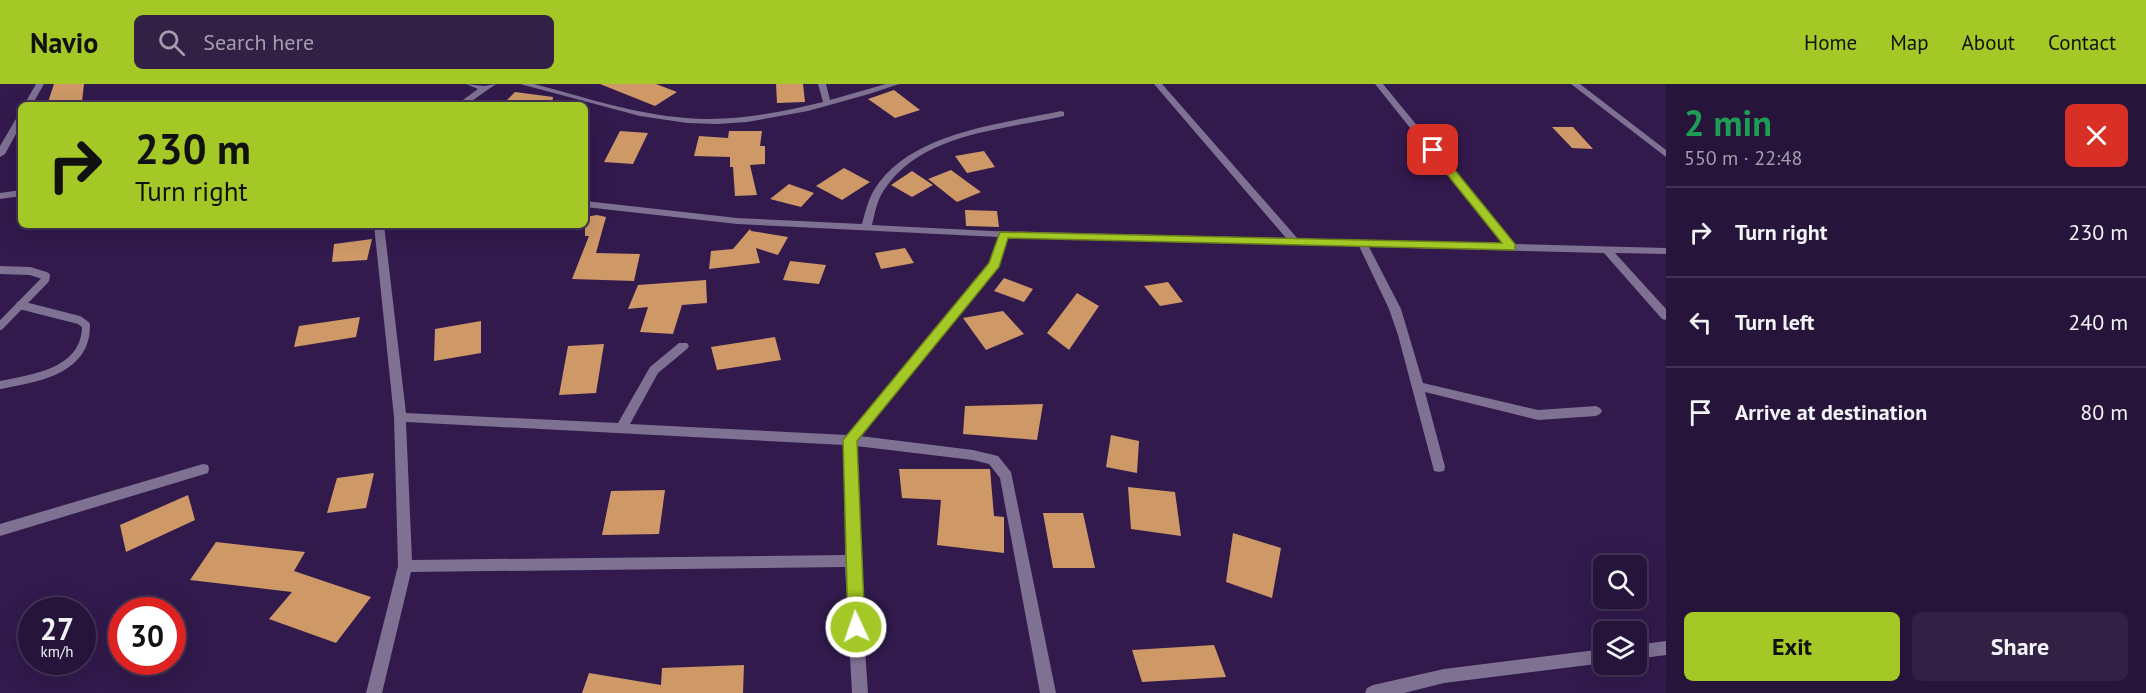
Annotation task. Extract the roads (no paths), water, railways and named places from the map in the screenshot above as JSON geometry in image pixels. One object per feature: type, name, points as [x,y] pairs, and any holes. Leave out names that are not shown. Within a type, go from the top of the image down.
[{"type":"street","points":[[30,102],[40,84]]},
{"type":"street","points":[[470,84],[489,86]]},
{"type":"street","points":[[524,84],[658,118],[702,121],[763,117],[827,103],[895,84]]},
{"type":"street","points":[[822,84],[827,103]]},
{"type":"street","points":[[1158,84],[1295,242]]},
{"type":"street","points":[[1379,84],[1511,247]]},
{"type":"street","points":[[1575,84],[1666,154]]},
{"type":"street","points":[[465,102],[489,86]]},
{"type":"street","points":[[866,228],[879,191],[906,161],[953,138],[1061,114]]},
{"type":"street","points":[[0,154],[18,122]]},
{"type":"street","points":[[0,196],[18,193]]},
{"type":"street","points":[[588,204],[737,221],[1004,234],[1666,251]]},
{"type":"street","points":[[374,693],[405,566],[400,417],[379,228]]},
{"type":"street","points":[[860,693],[852,561],[850,440],[995,264],[1004,234]]},
{"type":"street","points":[[1363,244],[1395,309],[1439,468]]},
{"type":"street","points":[[1607,250],[1666,316]]},
{"type":"street","points":[[622,428],[654,370],[683,346]]},
{"type":"street","points":[[1417,386],[1538,415],[1596,411]]},
{"type":"street","points":[[400,417],[850,440],[973,454],[993,460],[1006,476],[1048,693]]},
{"type":"street","points":[[0,530],[203,469]]},
{"type":"street","points":[[405,566],[852,561]]},
{"type":"street","points":[[1647,651],[1666,648]]},
{"type":"street","points":[[1373,693],[1444,676],[1593,657]]},
{"type":"lane","points":[[0,270],[30,272],[46,276],[45,280],[0,326]]},
{"type":"lane","points":[[0,385],[51,373],[82,351],[89,338],[86,325],[79,320],[20,305]]}]
